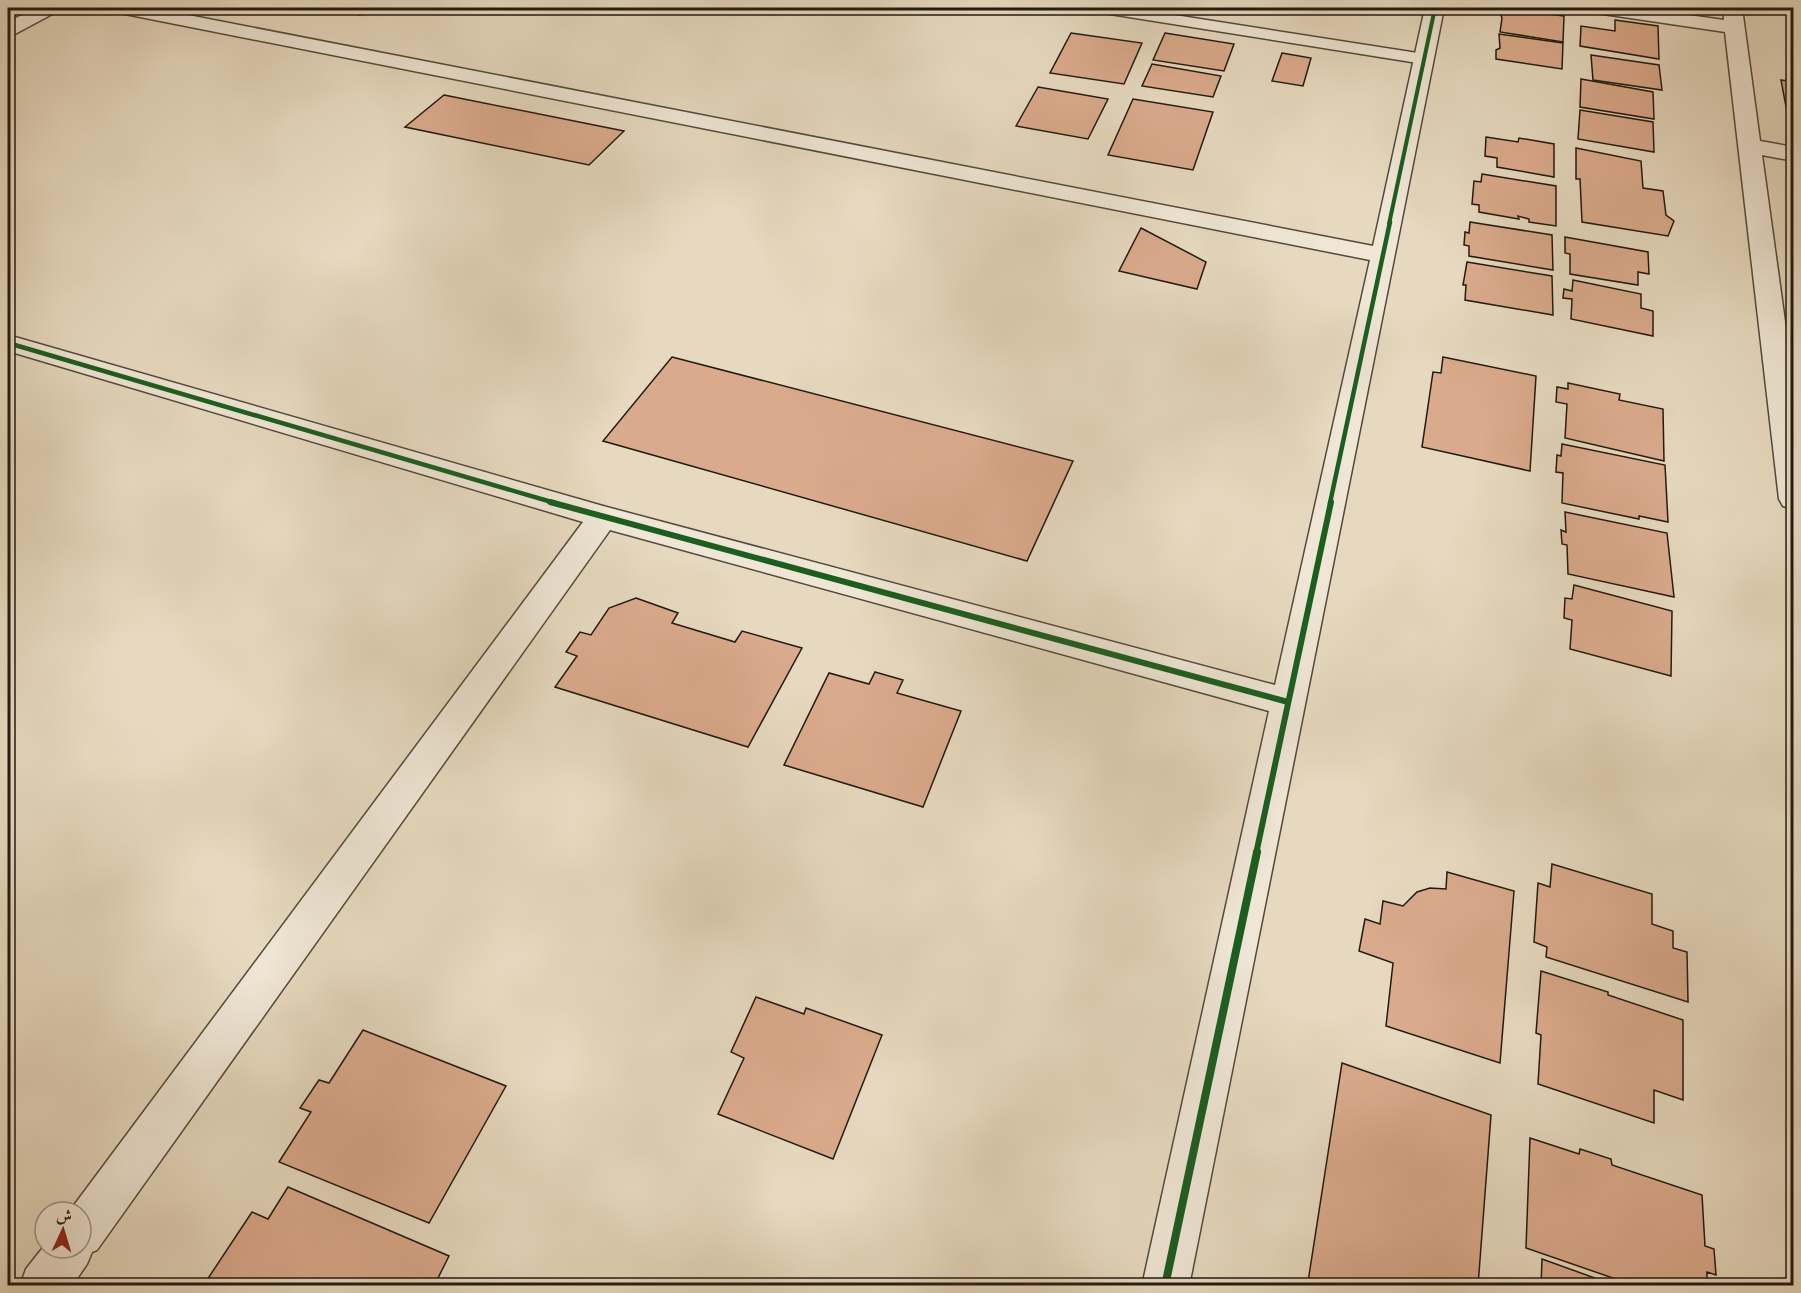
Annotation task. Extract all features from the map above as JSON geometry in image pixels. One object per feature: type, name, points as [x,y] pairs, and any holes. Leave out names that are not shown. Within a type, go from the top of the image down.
[{"type":"street","points":[[8,30],[49,8]]},
{"type":"street","points":[[125,8],[1383,255]]},
{"type":"street","points":[[1165,1286],[1435,8]]},
{"type":"street","points":[[1603,8],[1734,18],[1794,499]]},
{"type":"street","points":[[1750,146],[1794,154]]},
{"type":"street","points":[[8,344],[603,516],[1288,702]]},
{"type":"street","points":[[93,1217],[603,516]]},
{"type":"street","points":[[43,1286],[62,1260]]},
{"type":"lane","points":[[1110,9],[1424,59]]},
{"type":"building","points":[[323,8],[371,8],[360,15]]},
{"type":"building","points":[[394,8],[442,8],[434,14]]},
{"type":"building","points":[[1503,8],[1564,16],[1563,42],[1500,32],[1502,18],[1500,13]]},
{"type":"building","points":[[1615,20],[1658,26],[1659,59],[1580,46],[1581,26],[1615,31]]},
{"type":"building","points":[[1071,33],[1142,43],[1124,84],[1050,73]]},
{"type":"building","points":[[1165,33],[1234,44],[1224,71],[1153,60]]},
{"type":"building","points":[[1499,34],[1563,43],[1562,69],[1496,59],[1496,50],[1500,48]]},
{"type":"building","points":[[1282,53],[1311,58],[1303,86],[1272,81]]},
{"type":"building","points":[[1591,55],[1659,65],[1662,90],[1593,80]]},
{"type":"building","points":[[1152,64],[1221,76],[1213,97],[1142,86]]},
{"type":"building","points":[[1581,79],[1653,92],[1654,119],[1580,107]]},
{"type":"building","points":[[1781,80],[1794,82],[1794,113],[1787,112]]},
{"type":"building","points":[[1038,87],[1108,99],[1088,139],[1016,126]]},
{"type":"building","points":[[444,95],[624,131],[589,165],[405,127]]},
{"type":"building","points":[[1133,99],[1213,112],[1193,170],[1108,155]]},
{"type":"building","points":[[1580,110],[1653,122],[1654,152],[1578,139]]},
{"type":"building","points":[[1486,137],[1518,142],[1519,138],[1554,144],[1554,177],[1497,167],[1497,158],[1485,156]]},
{"type":"building","points":[[1576,148],[1641,161],[1643,188],[1663,191],[1666,215],[1674,221],[1668,236],[1582,222],[1580,179],[1576,179]]},
{"type":"building","points":[[1482,174],[1556,186],[1556,226],[1529,222],[1529,219],[1518,216],[1519,219],[1479,212],[1479,205],[1472,204],[1474,181],[1481,182]]},
{"type":"building","points":[[1470,222],[1552,235],[1553,270],[1469,256],[1469,246],[1464,245],[1465,232],[1469,233]]},
{"type":"building","points":[[1141,228],[1206,262],[1197,289],[1119,271]]},
{"type":"building","points":[[1565,237],[1648,252],[1649,274],[1638,272],[1638,285],[1570,274],[1570,254],[1565,253]]},
{"type":"building","points":[[1467,262],[1552,276],[1553,315],[1465,300],[1466,285],[1463,285]]},
{"type":"building","points":[[1573,280],[1641,294],[1641,308],[1653,311],[1653,336],[1571,319],[1572,299],[1563,298],[1564,289],[1572,291]]},
{"type":"building","points":[[672,357],[1073,461],[1027,561],[603,441]]},
{"type":"building","points":[[1443,357],[1536,376],[1530,471],[1422,447],[1433,372],[1441,373]]},
{"type":"building","points":[[1568,383],[1620,394],[1619,400],[1663,409],[1664,461],[1565,438],[1567,404],[1556,402],[1557,387],[1568,389]]},
{"type":"building","points":[[1562,444],[1665,465],[1668,522],[1639,516],[1639,519],[1562,503],[1563,473],[1556,472],[1557,455],[1561,456]]},
{"type":"building","points":[[1565,512],[1667,533],[1674,597],[1568,574],[1567,545],[1562,544],[1561,530],[1566,532]]},
{"type":"building","points":[[1574,585],[1672,611],[1671,676],[1570,649],[1572,620],[1564,618],[1565,598],[1572,599]]},
{"type":"building","points":[[636,598],[678,613],[672,623],[735,642],[742,631],[802,648],[748,747],[555,687],[577,656],[566,652],[580,632],[591,635],[609,608]]},
{"type":"building","points":[[875,672],[903,680],[897,693],[961,711],[923,807],[784,765],[829,673],[869,684]]},
{"type":"building","points":[[1552,864],[1652,894],[1652,924],[1673,931],[1673,948],[1687,952],[1688,1002],[1546,957],[1547,947],[1534,942],[1538,883],[1550,887]]},
{"type":"building","points":[[1447,872],[1514,891],[1500,1063],[1386,1026],[1393,963],[1359,951],[1365,919],[1380,924],[1383,901],[1403,906],[1417,892],[1430,888],[1446,889]]},
{"type":"building","points":[[1541,971],[1608,992],[1608,995],[1683,1020],[1683,1100],[1654,1090],[1654,1123],[1538,1084],[1541,1035],[1536,1033]]},
{"type":"building","points":[[756,997],[804,1014],[806,1008],[882,1035],[833,1159],[718,1114],[744,1058],[731,1052]]},
{"type":"building","points":[[363,1030],[506,1086],[429,1223],[279,1162],[311,1112],[300,1108],[319,1080],[329,1083]]},
{"type":"building","points":[[1342,1063],[1491,1115],[1478,1286],[1316,1286],[1308,1282]]},
{"type":"building","points":[[1530,1138],[1579,1154],[1580,1149],[1611,1159],[1612,1165],[1702,1195],[1705,1246],[1714,1249],[1716,1275],[1707,1272],[1707,1286],[1636,1286],[1526,1248]]},
{"type":"building","points":[[288,1187],[449,1256],[434,1286],[203,1286],[252,1212],[268,1219]]},
{"type":"building","points":[[1542,1259],[1617,1286],[1541,1286]]},
{"type":"cycle path","points":[[1165,1286],[1435,8]]},
{"type":"cycle path","points":[[8,343],[603,517],[1288,702]]}]
